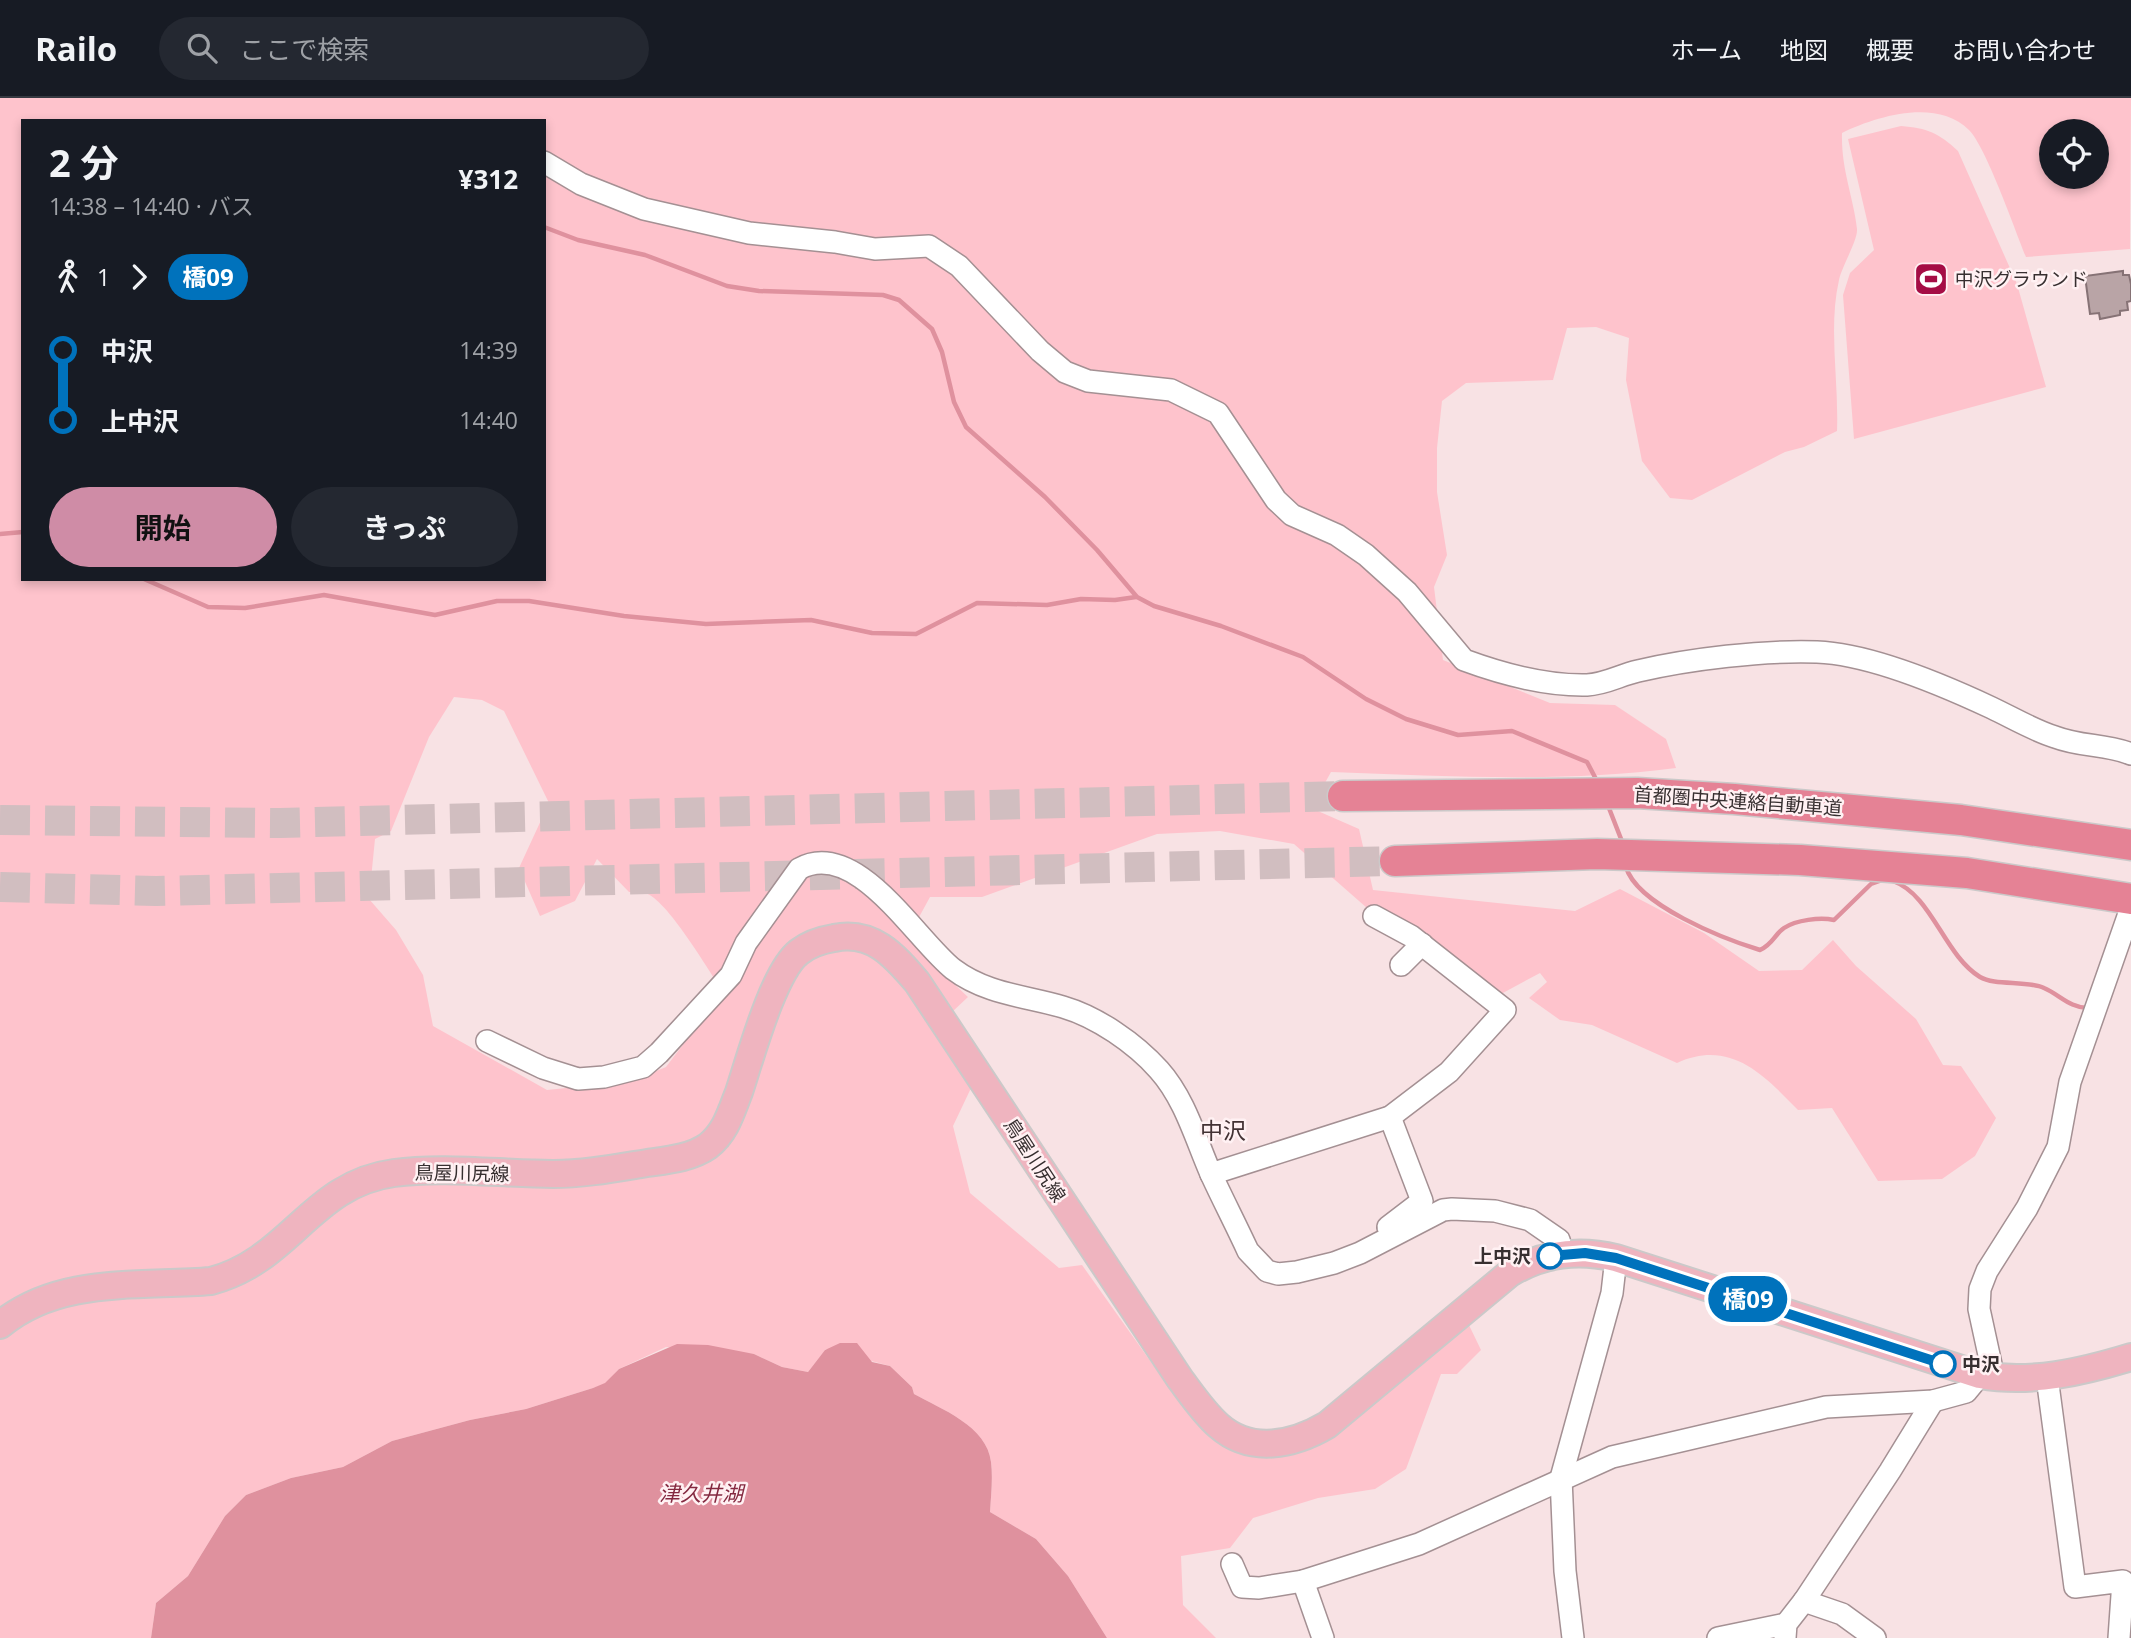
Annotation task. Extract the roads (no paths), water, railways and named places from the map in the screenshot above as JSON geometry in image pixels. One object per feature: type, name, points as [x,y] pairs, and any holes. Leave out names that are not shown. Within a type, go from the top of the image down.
[{"type":"highway","name":"首都圏中央連絡自動車道","points":[[1343,796],[1637,793],[1835,806],[1961,820],[2131,845]]},
{"type":"highway","points":[[1395,861],[1597,854],[1852,864],[1967,873],[2131,899]]},
{"type":"main road","name":"鳥屋川尻線","points":[[0,1325],[30,1304],[68,1291],[211,1281],[228,1276],[265,1257],[325,1201],[346,1187],[369,1178],[418,1172],[582,1172],[668,1160],[699,1151],[723,1130],[769,1006],[792,960],[799,952],[814,944],[855,936],[880,945],[899,961],[917,982],[1180,1379],[1218,1425],[1230,1434],[1256,1444],[1291,1440],[1315,1432],[1355,1403],[1461,1311],[1510,1273],[1539,1259],[1563,1253],[1616,1258],[1987,1376],[2047,1377],[2131,1357]]},
{"type":"street","points":[[546,163],[581,184],[644,209],[749,233],[835,242],[875,250],[929,246],[959,266],[1040,351],[1065,372],[1088,381],[1171,390],[1218,413],[1276,500],[1292,514],[1337,535],[1366,555],[1407,592],[1464,660],[1477,665],[1527,679],[1585,685],[1607,683],[1636,671],[1678,665],[1775,653],[1819,652],[1864,660],[1904,672],[1963,694],[2054,737],[2092,747],[2112,747],[2131,754]]},
{"type":"street","points":[[487,1041],[544,1068],[578,1079],[604,1077],[643,1067],[659,1054],[731,975],[746,943],[799,869],[808,864],[827,864],[859,877],[874,887],[952,968],[969,979],[987,989],[1063,1007],[1088,1016],[1144,1053],[1174,1092],[1248,1251],[1267,1271],[1278,1274],[1297,1272],[1334,1263],[1443,1210],[1494,1211],[1522,1217],[1536,1223],[1559,1240],[1563,1253]]},
{"type":"street","points":[[1231,1564],[1242,1587],[1259,1588],[1303,1581],[1419,1544],[1612,1457],[1826,1407],[1933,1401],[1966,1392],[1987,1376],[1979,1309],[1980,1289],[1987,1271],[2027,1208],[2058,1147],[2070,1082],[2131,908]]},
{"type":"street","points":[[1211,1174],[1390,1117],[1449,1072],[1505,1010],[1422,944],[1394,924],[1374,916]]},
{"type":"street","points":[[1401,965],[1422,944]]},
{"type":"street","points":[[1381,1242],[1388,1227],[1422,1201],[1390,1117]]},
{"type":"street","points":[[1573,1638],[1565,1571],[1561,1478],[1612,1293],[1616,1258]]},
{"type":"street","points":[[2047,1377],[2075,1587],[2123,1581],[2119,1638]]},
{"type":"street","points":[[1718,1638],[1786,1631],[1933,1401]]},
{"type":"street","points":[[1303,1581],[1323,1638]]},
{"type":"street","points":[[1804,1601],[1842,1614],[1875,1638]]},
{"type":"water","name":"津久井湖","points":[[840,1343],[857,1343],[872,1362],[890,1366],[912,1387],[914,1394],[961,1420],[981,1438],[988,1449],[991,1462],[990,1512],[1036,1539],[1068,1576],[1107,1638],[151,1638],[156,1603],[188,1576],[225,1516],[246,1495],[291,1478],[343,1467],[392,1441],[470,1420],[526,1409],[593,1388],[605,1383],[619,1369],[677,1344],[708,1345],[754,1354],[782,1367],[808,1372],[825,1350]]},
{"type":"waterway","points":[[546,228],[578,240],[645,255],[727,286],[759,291],[883,295],[899,300],[932,329],[942,352],[954,402],[966,427],[1045,497],[1097,550],[1137,597],[1154,606],[1221,626],[1303,657],[1366,699],[1406,719],[1458,735],[1512,731],[1587,762],[1598,783]]},
{"type":"waterway","points":[[0,534],[21,532]]},
{"type":"waterway","points":[[149,581],[208,607],[245,608],[324,595],[435,615],[497,601],[529,601],[624,616],[706,624],[811,620],[872,633],[916,634],[977,603],[1047,605],[1081,599],[1115,600],[1136,597]]},
{"type":"waterway","points":[[1607,803],[1623,844]]},
{"type":"waterway","points":[[1626,867],[1633,881],[1664,907],[1725,938],[1760,950],[1789,925],[1808,920],[1834,920],[1871,884],[1885,879]]},
{"type":"waterway","points":[[1893,881],[1918,899],[1957,955],[1980,977],[2037,986],[2070,1004],[2088,1008]]},
{"type":"tunnel","points":[[0,820],[280,823],[1343,796]]},
{"type":"tunnel","points":[[0,887],[156,891],[1395,861]]},
{"type":"place","name":"中沢グラウンド","points":[[1931,279]]},
{"type":"place","name":"上中沢","points":[[1550,1256]]},
{"type":"place","name":"中沢","points":[[1943,1364]]},
{"type":"district","name":"中沢","points":[[1223,1130]]}]
